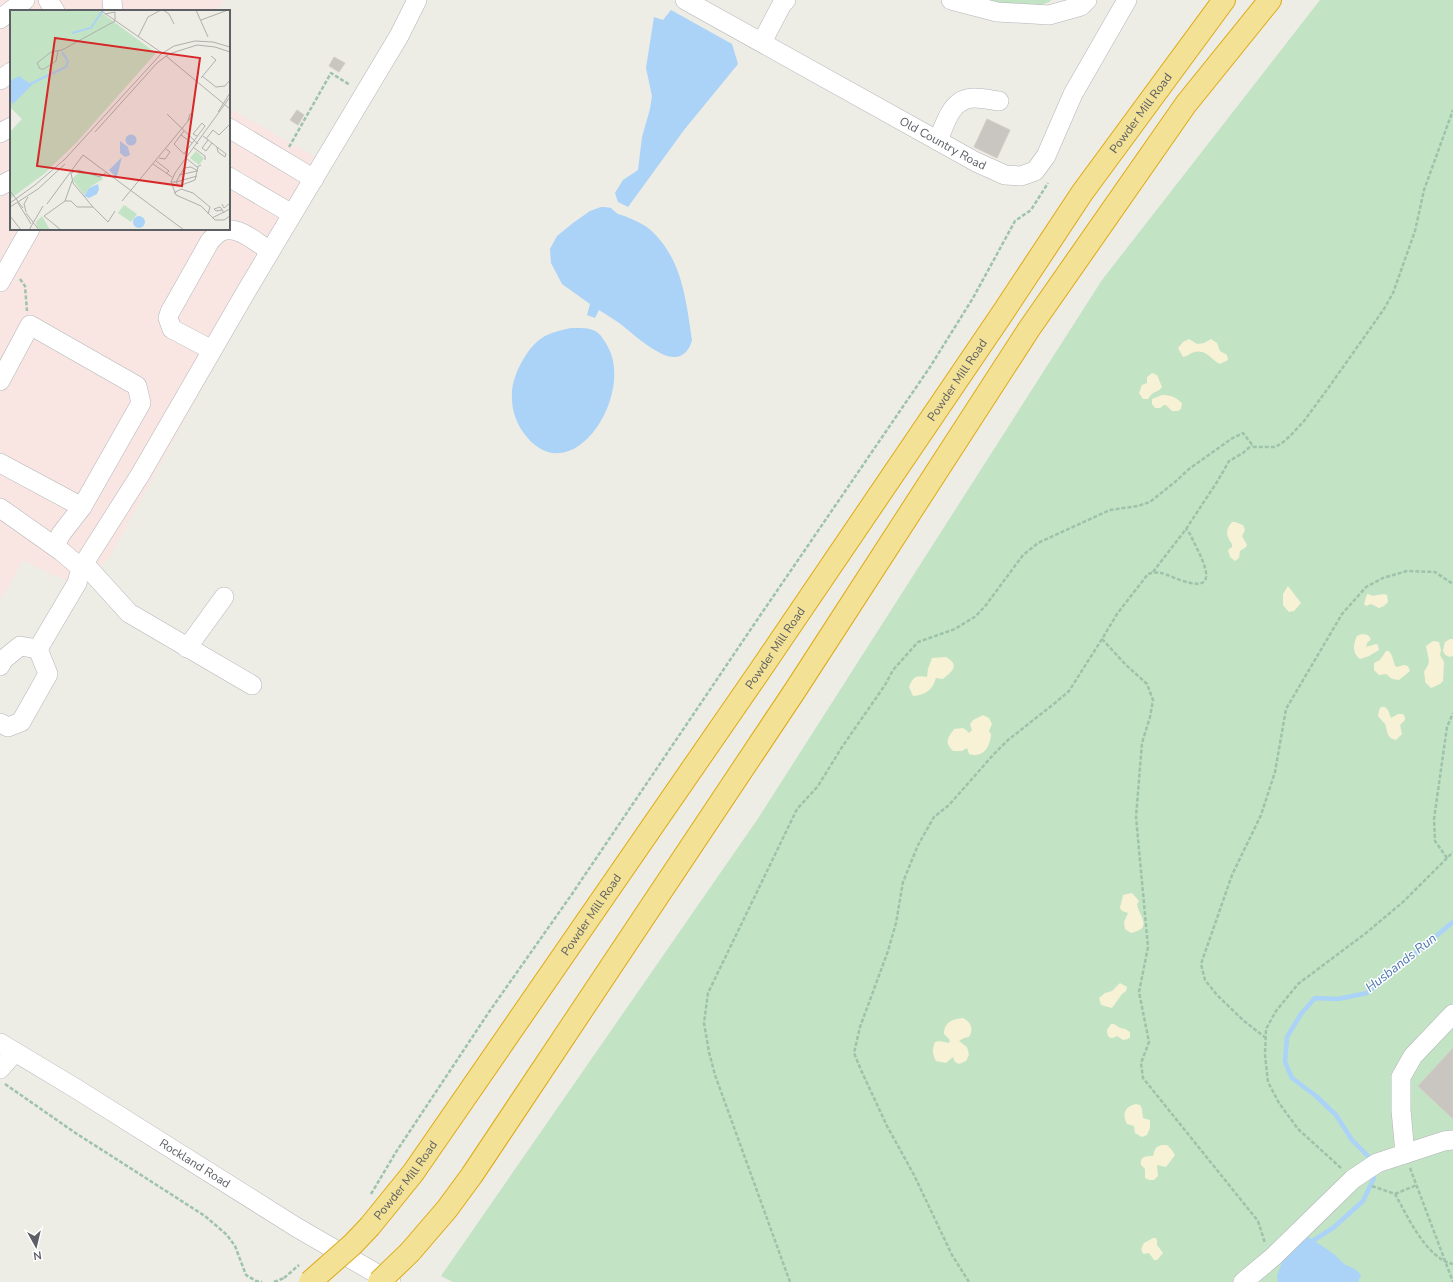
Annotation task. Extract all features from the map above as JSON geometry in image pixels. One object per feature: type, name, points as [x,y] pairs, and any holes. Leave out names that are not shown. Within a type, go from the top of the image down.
[{"type":"highway","name":"Powder Mill Road","points":[[310,1282],[353,1244],[370,1226],[413,1173],[716,734],[998,321],[1082,193],[1224,0]]},
{"type":"highway","points":[[379,1282],[410,1252],[447,1209],[472,1175],[796,689],[1030,329],[1186,104],[1270,0]]},
{"type":"street","points":[[12,10],[25,0]]},
{"type":"street","points":[[48,0],[54,10]]},
{"type":"street","points":[[112,0],[113,10]]},
{"type":"street","points":[[38,649],[77,583],[81,568],[140,475],[270,251],[399,36],[417,0]]},
{"type":"street","name":"Old Country Road","points":[[685,0],[976,162],[1005,175],[1021,176],[1035,171],[1046,156],[1073,94],[1127,0]]},
{"type":"street","points":[[762,42],[782,4],[786,0]]},
{"type":"street","points":[[951,0],[997,12],[1049,15],[1081,6],[1087,0]]},
{"type":"street","points":[[0,19],[10,11]]},
{"type":"street","points":[[0,80],[10,73]]},
{"type":"street","points":[[938,141],[950,112],[959,102],[973,98],[1000,101]]},
{"type":"street","points":[[0,133],[10,128]]},
{"type":"street","points":[[230,129],[314,179]]},
{"type":"street","points":[[230,178],[292,214]]},
{"type":"street","points":[[0,186],[10,181]]},
{"type":"street","points":[[0,282],[29,230]]},
{"type":"street","points":[[212,350],[172,329],[168,318],[210,241],[220,232],[231,230],[242,233],[270,251]]},
{"type":"street","points":[[0,380],[30,325],[137,386],[141,403],[82,507],[61,534],[55,546]]},
{"type":"street","points":[[0,463],[82,507]]},
{"type":"street","points":[[0,508],[55,546],[81,568],[90,570],[128,613],[252,686]]},
{"type":"street","points":[[187,648],[224,597]]},
{"type":"street","points":[[0,666],[3,660],[20,646],[38,649]]},
{"type":"street","points":[[0,723],[8,727],[21,722],[48,674],[38,649]]},
{"type":"street","points":[[1397,1156],[1401,1110],[1401,1077],[1413,1056],[1453,1014]]},
{"type":"street","points":[[0,1068],[8,1048]]},
{"type":"street","name":"Rockland Road","points":[[8,1048],[75,1088],[296,1227],[391,1282]]},
{"type":"street","points":[[1243,1282],[1273,1257],[1358,1176],[1377,1163],[1444,1141],[1453,1140]]},
{"type":"path","points":[[282,159],[331,73],[364,94]]},
{"type":"path","points":[[790,1282],[715,1075],[704,1023],[708,993],[797,809],[818,786],[842,747],[885,685],[893,670],[918,642],[955,629],[976,616],[986,606],[1023,555],[1038,543],[1110,510],[1138,506],[1150,502],[1189,469],[1231,439],[1243,433],[1254,447],[1274,447],[1281,444],[1304,421],[1384,310],[1393,293],[1414,231],[1424,190],[1453,110]]},
{"type":"path","points":[[368,1198],[396,1152],[489,1012],[572,894],[750,629],[930,367],[973,298],[1015,221],[1031,210],[1048,182]]},
{"type":"path","points":[[18,277],[25,286],[27,315],[30,325]]},
{"type":"path","points":[[1153,573],[1186,529],[1229,461],[1243,453],[1252,444]]},
{"type":"path","points":[[969,1282],[952,1255],[914,1175],[887,1126],[861,1070],[854,1053],[860,1027],[877,983],[896,923],[903,882],[918,845],[934,817],[949,805],[993,754],[1008,740],[1055,704],[1069,691],[1117,614],[1148,574],[1159,572],[1188,583],[1197,584],[1205,580],[1207,577],[1206,570],[1190,534],[1186,529]]},
{"type":"path","points":[[1266,1038],[1244,1022],[1217,995],[1206,980],[1201,964],[1232,875],[1261,814],[1275,772],[1286,709],[1342,614],[1366,587],[1383,578],[1407,570],[1435,572],[1453,584]]},
{"type":"path","points":[[1102,640],[1126,666],[1147,684],[1153,700],[1150,717],[1142,743],[1136,817],[1148,947],[1138,992],[1148,1042],[1141,1063],[1143,1078],[1258,1221],[1264,1242],[1273,1257]]},
{"type":"path","points":[[1447,858],[1435,841],[1434,819],[1447,727],[1453,713]]},
{"type":"path","points":[[1358,1176],[1298,1129],[1278,1103],[1268,1082],[1266,1029],[1276,1011],[1298,984],[1366,933],[1403,902],[1453,852]]},
{"type":"path","points":[[0,1081],[74,1132],[205,1216],[227,1235],[235,1246],[246,1275],[256,1281],[262,1282]]},
{"type":"path","points":[[1397,1156],[1416,1185],[1453,1282]]},
{"type":"path","points":[[1395,1194],[1416,1185]]},
{"type":"path","points":[[1384,1190],[1395,1194],[1412,1224],[1428,1247],[1445,1262],[1453,1264]]},
{"type":"path","points":[[274,1282],[284,1278]]},
{"type":"shaded area","points":[[0,0],[224,0],[218,10],[10,10],[10,230],[230,230],[230,109],[326,163],[109,558],[79,587],[23,560],[0,601]]},
{"type":"green space","points":[[969,0],[1051,0],[1028,10]]},
{"type":"green space","points":[[1320,0],[1453,0],[1453,1282],[453,1282],[441,1276],[757,820],[1102,280]]},
{"type":"sand","points":[[1189,339],[1197,344],[1204,343],[1211,339],[1217,343],[1220,351],[1227,355],[1228,360],[1220,364],[1206,353],[1199,351],[1183,357],[1178,348],[1183,342]]},
{"type":"sand","points":[[1152,373],[1157,375],[1162,387],[1148,399],[1143,399],[1139,393],[1142,385],[1147,383],[1147,377]]},
{"type":"sand","points":[[1162,395],[1177,399],[1182,403],[1181,409],[1178,411],[1172,411],[1166,405],[1160,408],[1155,408],[1152,404],[1152,399]]},
{"type":"sand","points":[[1232,522],[1243,525],[1245,530],[1242,536],[1247,545],[1240,551],[1239,558],[1235,561],[1230,557],[1228,550],[1232,547],[1232,544],[1228,538],[1227,530]]},
{"type":"sand","points":[[1288,586],[1301,603],[1294,611],[1289,612],[1283,605],[1283,594]]},
{"type":"sand","points":[[1367,594],[1372,596],[1387,595],[1388,602],[1379,608],[1371,604],[1366,606],[1364,604]]},
{"type":"sand","points":[[1362,634],[1368,635],[1371,639],[1367,643],[1366,647],[1376,644],[1378,645],[1379,650],[1360,659],[1354,651],[1354,645],[1357,636]]},
{"type":"sand","points":[[1453,639],[1453,656],[1449,657],[1445,655],[1443,650],[1445,642]]},
{"type":"sand","points":[[1433,641],[1439,642],[1441,650],[1440,655],[1444,662],[1443,681],[1431,688],[1425,682],[1424,672],[1429,661],[1426,646]]},
{"type":"sand","points":[[1386,651],[1389,651],[1392,656],[1395,666],[1408,666],[1410,671],[1399,680],[1392,679],[1386,674],[1379,675],[1374,670],[1374,663],[1380,660]]},
{"type":"sand","points":[[946,657],[954,665],[952,671],[943,679],[936,678],[928,692],[913,696],[909,687],[912,681],[920,676],[927,677],[932,658]]},
{"type":"sand","points":[[1381,707],[1385,707],[1388,710],[1391,718],[1398,714],[1403,714],[1405,717],[1405,720],[1400,725],[1402,734],[1396,740],[1390,738],[1385,724],[1378,716]]},
{"type":"sand","points":[[983,715],[989,718],[992,724],[989,731],[991,734],[989,744],[985,751],[978,755],[974,755],[969,754],[967,748],[962,751],[953,751],[950,748],[948,740],[954,729],[963,728],[969,733],[972,730],[970,724],[973,720]]},
{"type":"sand","points":[[1132,893],[1139,901],[1137,904],[1138,909],[1144,925],[1138,931],[1131,933],[1125,929],[1124,922],[1128,913],[1122,911],[1120,908],[1123,895]]},
{"type":"sand","points":[[1120,983],[1127,987],[1126,991],[1112,1008],[1101,1005],[1099,998],[1105,993],[1112,991]]},
{"type":"sand","points":[[963,1018],[971,1026],[971,1034],[969,1037],[959,1041],[967,1047],[969,1055],[966,1061],[959,1064],[955,1062],[953,1057],[946,1063],[936,1061],[933,1051],[935,1042],[939,1041],[949,1043],[950,1040],[944,1034],[947,1024],[953,1020]]},
{"type":"sand","points":[[1111,1024],[1130,1032],[1130,1037],[1123,1040],[1117,1036],[1110,1038],[1107,1030]]},
{"type":"sand","points":[[1136,1104],[1140,1105],[1142,1109],[1143,1118],[1150,1120],[1150,1128],[1147,1135],[1142,1137],[1135,1133],[1134,1126],[1127,1124],[1124,1114],[1129,1107]]},
{"type":"sand","points":[[1162,1145],[1167,1145],[1175,1155],[1166,1167],[1157,1165],[1158,1176],[1154,1180],[1149,1180],[1145,1178],[1145,1169],[1141,1165],[1141,1160],[1145,1156],[1153,1156],[1156,1149]]},
{"type":"sand","points":[[1156,1238],[1157,1245],[1163,1253],[1157,1260],[1154,1260],[1149,1253],[1143,1254],[1141,1249],[1144,1243]]},
{"type":"water","points":[[671,10],[732,44],[738,64],[684,130],[628,207],[618,202],[615,193],[623,180],[638,170],[642,137],[652,96],[646,68],[654,17],[663,20]]},
{"type":"water","points":[[601,207],[611,208],[618,214],[634,220],[648,228],[659,239],[668,252],[675,265],[684,294],[692,340],[688,349],[682,355],[670,357],[655,350],[599,310],[595,318],[587,315],[590,304],[562,284],[551,263],[550,249],[557,236],[590,211]]},
{"type":"water","points":[[571,328],[591,329],[597,332],[603,339],[608,347],[614,368],[613,391],[605,413],[593,433],[577,447],[559,453],[541,449],[523,432],[514,413],[512,392],[518,369],[527,353],[533,346],[545,336]]},
{"type":"water","points":[[1307,1236],[1334,1254],[1344,1264],[1355,1269],[1361,1275],[1358,1282],[1278,1282],[1277,1276],[1285,1254]]},
{"type":"building","points":[[334,57],[345,63],[339,72],[329,66]]},
{"type":"building","points":[[297,110],[304,115],[298,125],[290,120]]},
{"type":"building","points":[[987,119],[1010,130],[997,158],[974,147]]},
{"type":"building","points":[[1453,1048],[1453,1119],[1418,1086]]},
{"type":"waterway","name":"Husbands Run","points":[[1371,1161],[1370,1158],[1352,1140],[1336,1115],[1316,1096],[1292,1078],[1285,1062],[1287,1037],[1301,1014],[1315,998],[1338,999],[1367,993],[1453,922]]},
{"type":"waterway","name":"Husbands Run","points":[[1314,1246],[1314,1240],[1333,1228],[1363,1201],[1374,1178],[1373,1172]]}]
